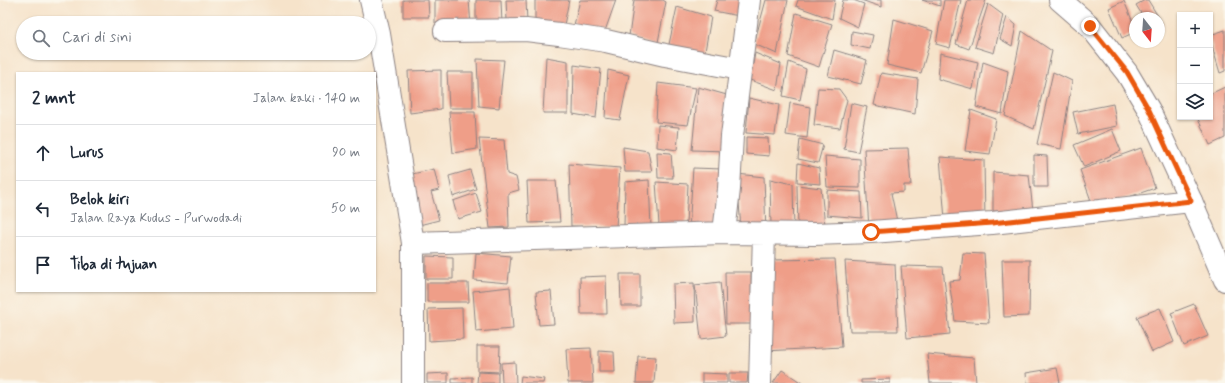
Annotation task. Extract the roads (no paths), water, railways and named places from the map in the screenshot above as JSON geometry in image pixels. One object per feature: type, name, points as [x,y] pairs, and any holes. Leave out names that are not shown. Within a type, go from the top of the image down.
[{"type":"street","points":[[371,0],[375,16]]},
{"type":"street","points":[[724,233],[730,188],[732,136],[749,0]]},
{"type":"street","points":[[1060,0],[1090,26],[1127,72],[1149,110],[1191,201],[1225,280]]},
{"type":"street","points":[[376,21],[413,244],[413,383]]},
{"type":"street","points":[[444,31],[526,30],[559,34],[606,41],[665,55],[740,69]]},
{"type":"street","points":[[413,244],[724,233],[764,234],[871,232],[985,224],[1191,201]]},
{"type":"street","points":[[760,383],[764,234]]}]
